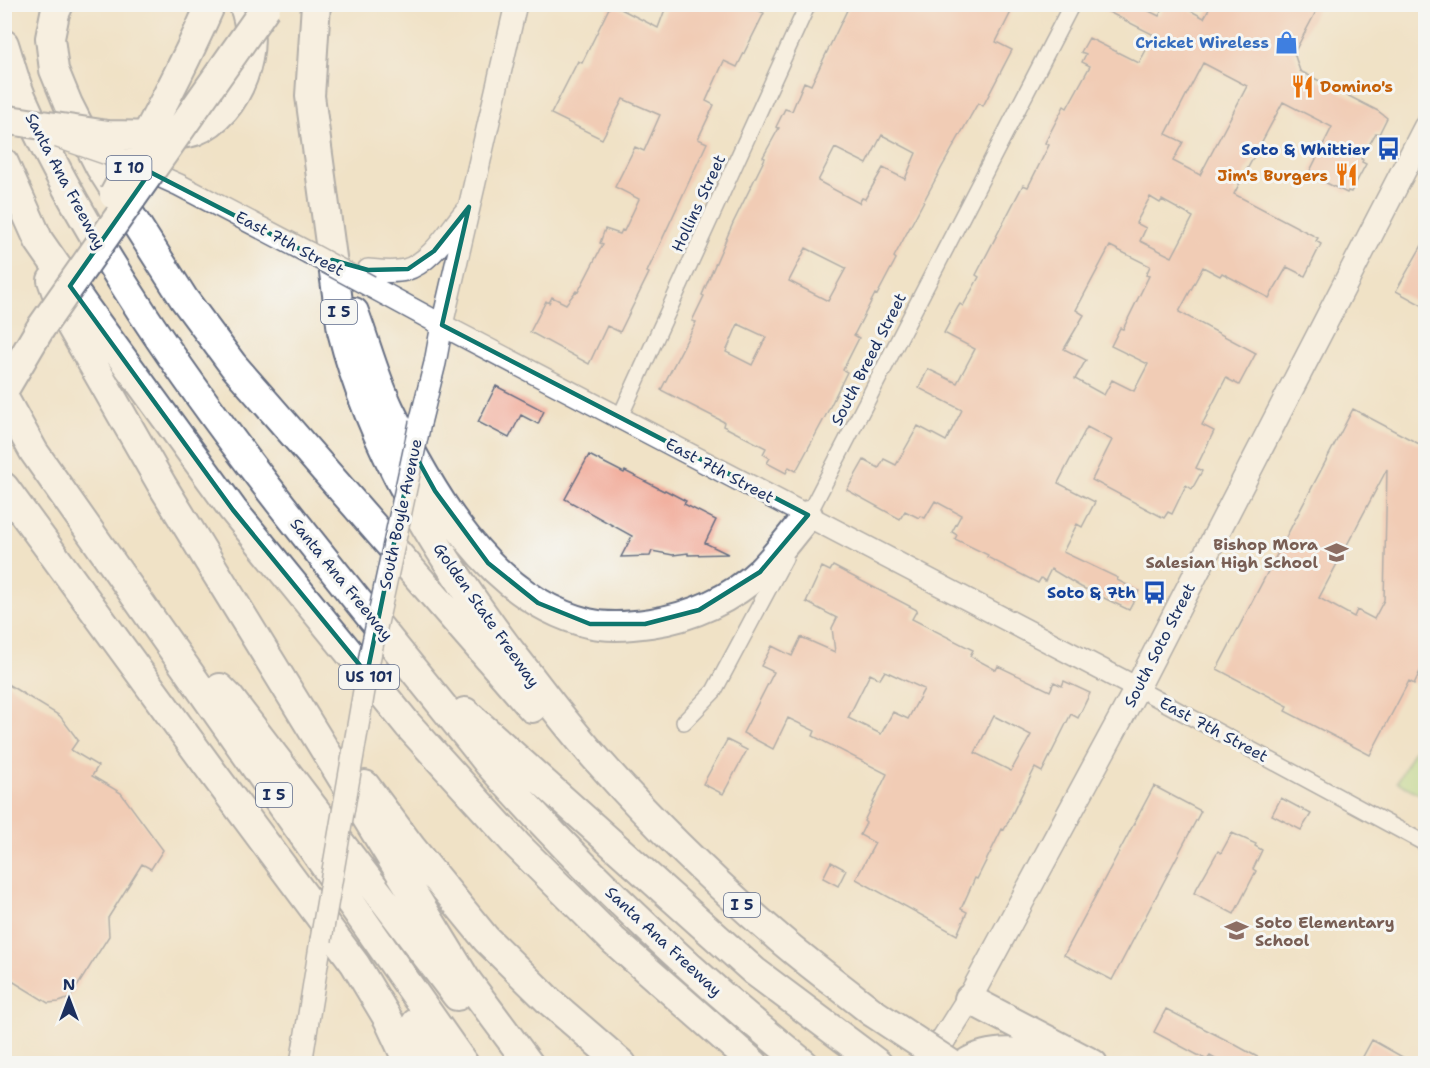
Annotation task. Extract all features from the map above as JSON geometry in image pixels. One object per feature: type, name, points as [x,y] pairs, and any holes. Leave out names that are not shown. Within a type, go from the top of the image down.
[{"type":"highway","points":[[59,4],[50,38],[54,70],[68,104],[100,167],[184,299],[233,365],[527,702],[586,767],[622,787]]},
{"type":"highway","name":"I 10","points":[[4,390],[156,118],[211,4]]},
{"type":"highway","points":[[7,120],[108,135],[168,136],[195,131],[216,118],[232,100],[242,78],[250,54],[250,18],[243,4]]},
{"type":"highway","points":[[40,329],[269,4]]},
{"type":"highway","name":"Golden State Freeway","points":[[316,4],[310,96],[320,256],[355,375],[379,436],[415,510],[491,626],[568,726],[622,787],[711,877],[763,924],[872,1012],[950,1064]]},
{"type":"highway","name":"Santa Ana Freeway","points":[[4,45],[20,95],[73,199],[120,279],[177,366],[246,460],[496,772],[531,811],[608,890],[708,983],[804,1064]]},
{"type":"highway","name":"Santa Ana Freeway","points":[[4,163],[39,241],[233,510],[408,725],[517,845],[613,940],[754,1064]]},
{"type":"highway","points":[[39,241],[64,314],[103,385],[465,978],[529,1064]]},
{"type":"highway","points":[[320,256],[390,408],[435,491],[488,563],[538,603],[567,617],[590,624],[617,626],[674,619],[699,610],[726,596],[760,572],[808,515]]},
{"type":"highway","name":"I 5","points":[[4,398],[34,452],[464,1064]]},
{"type":"highway","points":[[4,487],[355,964],[388,1019],[409,1064]]},
{"type":"highway","points":[[164,636],[229,697],[510,1064]]},
{"type":"highway","points":[[406,658],[754,970],[874,1061]]},
{"type":"highway","points":[[319,739],[369,788],[411,847],[486,939],[548,1000],[622,1064]]},
{"type":"highway","points":[[387,952],[395,987],[439,1064]]},
{"type":"highway","points":[[969,999],[1093,1064]]},
{"type":"highway","points":[[965,1064],[971,1059],[996,1053],[1021,1053],[1060,1064]]},
{"type":"main road","name":"South Boyle Avenue","points":[[301,1064],[370,656],[420,423],[516,4]]},
{"type":"main road","name":"East 7th Street","points":[[7,120],[119,158],[369,278],[442,325],[1137,688]]},
{"type":"main road","name":"South Soto Street","points":[[928,1064],[969,999],[1137,688],[1425,127]]},
{"type":"main road","points":[[369,278],[408,269],[434,251],[469,207]]},
{"type":"main road","name":"South Soto Street","points":[[950,1064],[969,999]]},
{"type":"street","name":"Hollins Street","points":[[620,417],[808,4]]},
{"type":"street","name":"South Breed Street","points":[[684,722],[714,691],[808,515],[1072,4]]},
{"type":"street","name":"East 7th Street","points":[[1137,688],[1425,844]]},
{"type":"highlighted area","points":[[150,172],[333,266],[332,260],[368,270],[408,269],[434,251],[469,207],[442,325],[808,515],[760,572],[699,610],[645,624],[590,624],[538,603],[488,563],[435,491],[413,451],[367,674],[233,510],[70,286]]},
{"type":"green space","points":[[1425,729],[1425,797],[1397,782]]},
{"type":"building","points":[[611,4],[658,28],[667,4],[745,4],[764,13],[737,67],[724,61],[706,101],[714,105],[698,139],[707,143],[620,332],[607,326],[589,364],[530,332],[546,301],[549,303],[552,297],[566,304],[576,291],[578,292],[603,244],[600,243],[605,229],[620,234],[622,230],[624,231],[639,199],[615,187],[635,147],[644,151],[660,115],[623,99],[602,139],[551,114],[578,61],[582,63]]},
{"type":"building","points":[[850,4],[1015,4],[996,42],[1012,50],[983,106],[978,103],[942,167],[894,257],[896,259],[854,335],[859,338],[843,370],[847,372],[825,417],[796,471],[789,467],[786,473],[767,463],[770,458],[763,454],[766,448],[723,426],[724,422],[661,390],[696,322],[692,321],[704,296],[702,295],[733,223],[765,158],[763,157],[779,128],[776,127],[785,109],[792,111],[804,82],[811,85]],"holes":[[[882,135],[916,153],[905,179],[883,168],[865,199],[862,198],[859,203],[818,181],[835,148],[867,164]],[[806,248],[846,268],[828,301],[789,281]],[[738,324],[766,337],[752,365],[726,352]]]},
{"type":"building","points":[[1093,4],[1135,4],[1159,16],[1165,4],[1178,4],[1204,18],[1212,4],[1320,4],[1294,53],[1300,71],[1378,111],[1387,118],[1379,134],[1376,133],[1361,159],[1366,164],[1351,192],[1347,193],[1314,177],[1315,174],[1310,171],[1332,127],[1283,102],[1234,194],[1318,238],[1316,241],[1321,244],[1305,276],[1287,267],[1269,298],[1222,273],[1220,276],[1203,267],[1179,312],[1256,353],[1239,385],[1226,378],[1202,425],[1214,431],[1196,468],[1202,471],[1192,489],[1186,485],[1172,514],[1168,512],[1164,518],[1092,480],[1112,440],[1087,427],[1058,483],[1095,502],[1082,527],[1077,524],[1063,552],[1118,578],[1117,580],[1139,591],[1129,610],[1081,587],[1051,569],[1045,581],[1041,578],[1038,583],[987,557],[988,555],[955,539],[957,535],[952,532],[961,515],[935,501],[925,518],[920,516],[919,518],[905,511],[900,519],[847,490],[864,460],[879,468],[884,459],[896,465],[918,426],[946,441],[962,410],[919,388],[928,369],[957,383],[975,349],[944,333],[958,307],[960,304],[963,306],[979,277],[976,275],[1023,185],[1028,187],[1049,145],[1045,143],[1064,106],[1067,108],[1090,66],[1082,62],[1086,54],[1081,52],[1089,38],[1139,63],[1154,35]],"holes":[[[1203,63],[1247,86],[1200,175],[1173,161],[1183,142],[1166,134]],[[1150,197],[1160,203],[1162,200],[1193,217],[1172,257],[1140,241],[1146,228],[1136,223]],[[1110,246],[1150,266],[1146,275],[1149,276],[1123,329],[1120,328],[1111,346],[1148,364],[1134,391],[1112,380],[1104,395],[1075,379],[1086,360],[1064,349],[1084,315],[1076,310]]]},
{"type":"building","points":[[1425,240],[1425,307],[1396,291]]},
{"type":"building","points":[[496,386],[544,411],[538,424],[521,415],[509,438],[478,422]]},
{"type":"building","points":[[1353,409],[1425,447],[1425,661],[1414,684],[1409,681],[1370,755],[1285,711],[1288,706],[1217,669]],"holes":[[[1387,469],[1384,600],[1374,619],[1357,610],[1354,617],[1319,598]]]},
{"type":"building","points":[[589,455],[665,490],[686,501],[684,504],[716,520],[705,543],[728,554],[673,555],[652,551],[650,556],[621,557],[632,536],[565,499]]},
{"type":"building","points":[[833,566],[917,610],[912,619],[973,650],[970,656],[996,670],[998,666],[1050,691],[1054,682],[1062,686],[1064,681],[1090,693],[1078,718],[1071,714],[1042,772],[1035,768],[1004,830],[1002,829],[977,879],[975,878],[961,909],[967,912],[957,935],[856,879],[875,843],[860,835],[866,823],[864,821],[887,774],[813,736],[815,731],[788,718],[773,749],[743,733],[774,672],[761,666],[772,646],[792,656],[801,637],[835,652],[832,628],[837,618],[806,602],[822,567],[830,571]],"holes":[[[885,671],[924,689],[908,719],[893,712],[881,734],[848,718],[870,674],[880,679]],[[994,716],[1031,735],[1011,771],[975,753]]]},
{"type":"building","points":[[4,682],[60,716],[78,740],[71,750],[98,766],[92,776],[121,793],[163,850],[151,869],[142,864],[108,918],[109,936],[70,998],[59,1002],[48,1003],[4,976]]},
{"type":"building","points":[[727,740],[747,750],[723,794],[703,784]]},
{"type":"building","points":[[1154,786],[1201,811],[1112,980],[1064,955]]},
{"type":"building","points":[[1281,798],[1311,814],[1301,830],[1272,815]]},
{"type":"building","points":[[1232,833],[1256,844],[1255,846],[1262,850],[1253,869],[1256,871],[1234,914],[1194,893],[1218,851],[1221,853]]},
{"type":"building","points":[[831,862],[846,870],[838,886],[823,878]]},
{"type":"building","points":[[1166,1009],[1270,1064],[1224,1064],[1210,1056],[1207,1060],[1154,1032]]},
{"type":"building","points":[[1372,1040],[1415,1064],[1359,1064]]},
{"type":"place","name":"Cricket Wireless","points":[[1287,42]]},
{"type":"place","name":"Domino's","points":[[1302,86]]},
{"type":"place","name":"Soto & Whittier","points":[[1388,149]]},
{"type":"place","name":"Jim's Burgers","points":[[1346,175]]},
{"type":"place","name":"Bishop Mora Salesian High School","points":[[1336,553]]},
{"type":"place","name":"Soto & 7th","points":[[1154,592]]},
{"type":"place","name":"Soto Elementary School","points":[[1237,931]]}]
